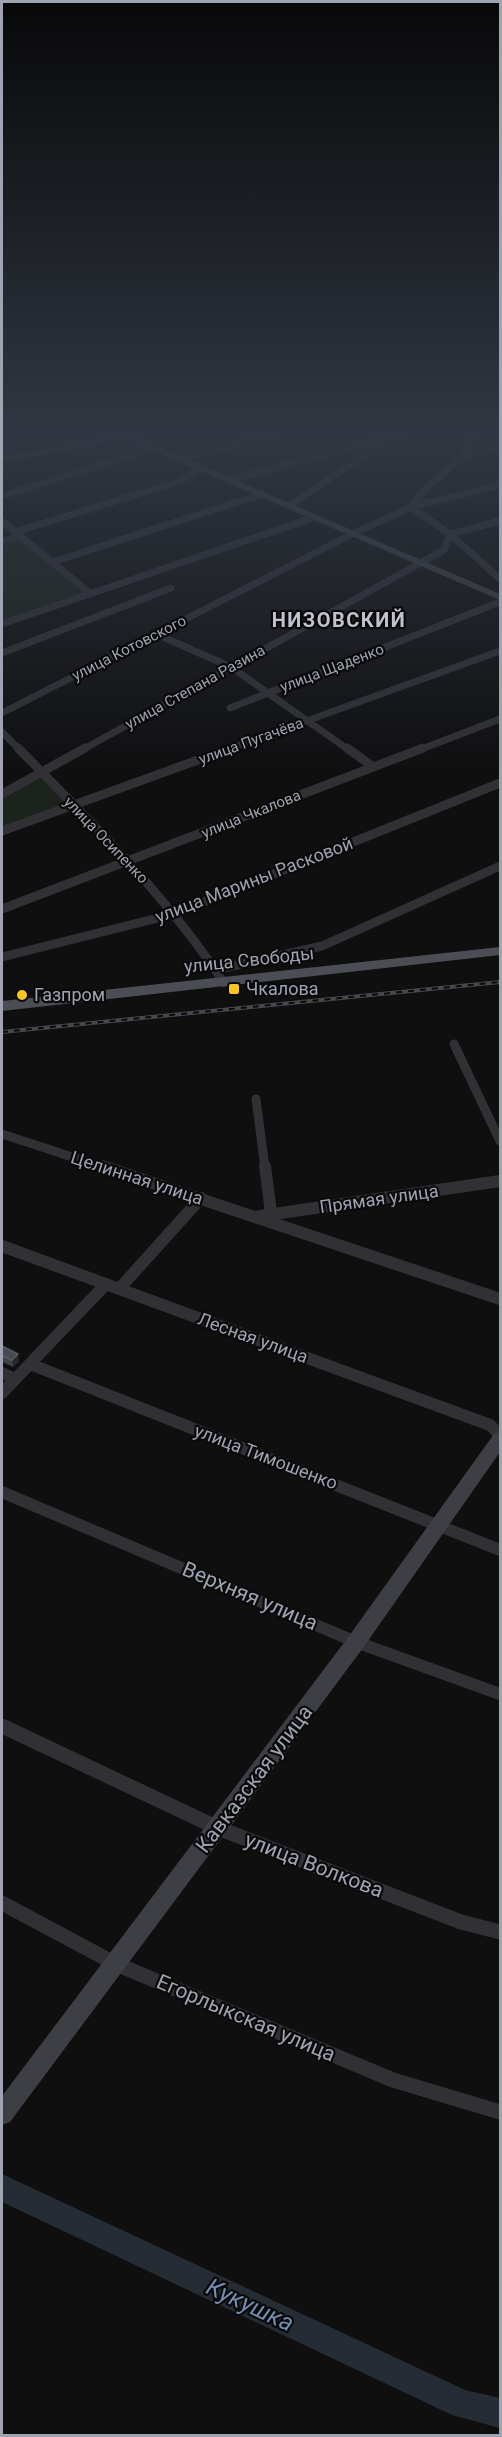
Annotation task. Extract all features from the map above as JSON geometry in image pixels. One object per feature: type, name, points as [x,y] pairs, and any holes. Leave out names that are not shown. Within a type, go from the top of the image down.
[{"type":"main road","points":[[378,545],[501,597]]},
{"type":"main road","name":"улица Свободы","points":[[2,1006],[220,976],[501,951]]},
{"type":"main road","name":"Кавказская улица","points":[[2,2114],[356,1642],[501,1437]]},
{"type":"street","points":[[30,545],[91,594]]},
{"type":"street","points":[[52,562],[106,545]]},
{"type":"street","points":[[2,624],[234,545]]},
{"type":"street","name":"улица Котовского","points":[[2,713],[331,545]]},
{"type":"street","name":"улица Степана Разина","points":[[2,794],[444,550],[446,545]]},
{"type":"street","points":[[462,545],[501,579]]},
{"type":"street","points":[[2,653],[171,588]]},
{"type":"street","name":"улица Щаденко","points":[[230,708],[501,602]]},
{"type":"street","points":[[156,634],[231,667],[372,766]]},
{"type":"street","name":"улица Пугачёва","points":[[2,831],[501,651]]},
{"type":"street","name":"улица Чкалова","points":[[2,909],[130,862],[372,766],[501,719]]},
{"type":"street","name":"улица Осипенко","points":[[2,732],[130,862],[174,914],[220,976]]},
{"type":"street","name":"улица Марины Расковой","points":[[2,957],[174,914],[501,783]]},
{"type":"street","points":[[220,976],[322,946],[501,866]]},
{"type":"street","points":[[454,1044],[501,1141]]},
{"type":"street","points":[[256,1099],[272,1218]]},
{"type":"street","name":"Целинная улица","points":[[2,1134],[257,1216],[272,1218],[501,1299]]},
{"type":"street","name":"Прямая улица","points":[[272,1218],[501,1181]]},
{"type":"street","points":[[119,1288],[201,1198]]},
{"type":"street","name":"Лесная улица","points":[[2,1246],[490,1425],[501,1437]]},
{"type":"street","points":[[2,1393],[106,1284]]},
{"type":"street","name":"улица Тимошенко","points":[[30,1364],[501,1550]]},
{"type":"street","points":[[2,1373],[15,1379]]},
{"type":"street","name":"Верхняя улица","points":[[2,1492],[95,1529],[356,1642],[501,1694]]},
{"type":"street","name":"улица Волкова","points":[[2,1726],[218,1828],[461,1922],[501,1932]]},
{"type":"street","name":"Егорлыкская улица","points":[[2,1903],[116,1964],[393,2080],[501,2112]]},
{"type":"shaded area","points":[[2,545],[31,545],[91,594],[2,624]]},
{"type":"shaded area","points":[[41,773],[75,807],[2,832],[2,794]]},
{"type":"building","points":[[2,1346],[18,1354],[12,1360],[2,1356]]},
{"type":"waterway","name":"Кукушка","points":[[2,2188],[463,2404],[500,2413]]},
{"type":"railway","points":[[2,1032],[500,982]]},
{"type":"place","name":"Чкалова","points":[[234,989]]},
{"type":"place","name":"Газпром","points":[[22,995]]},
{"type":"district","name":"НИЗОВСКИЙ","points":[[339,620]]}]
